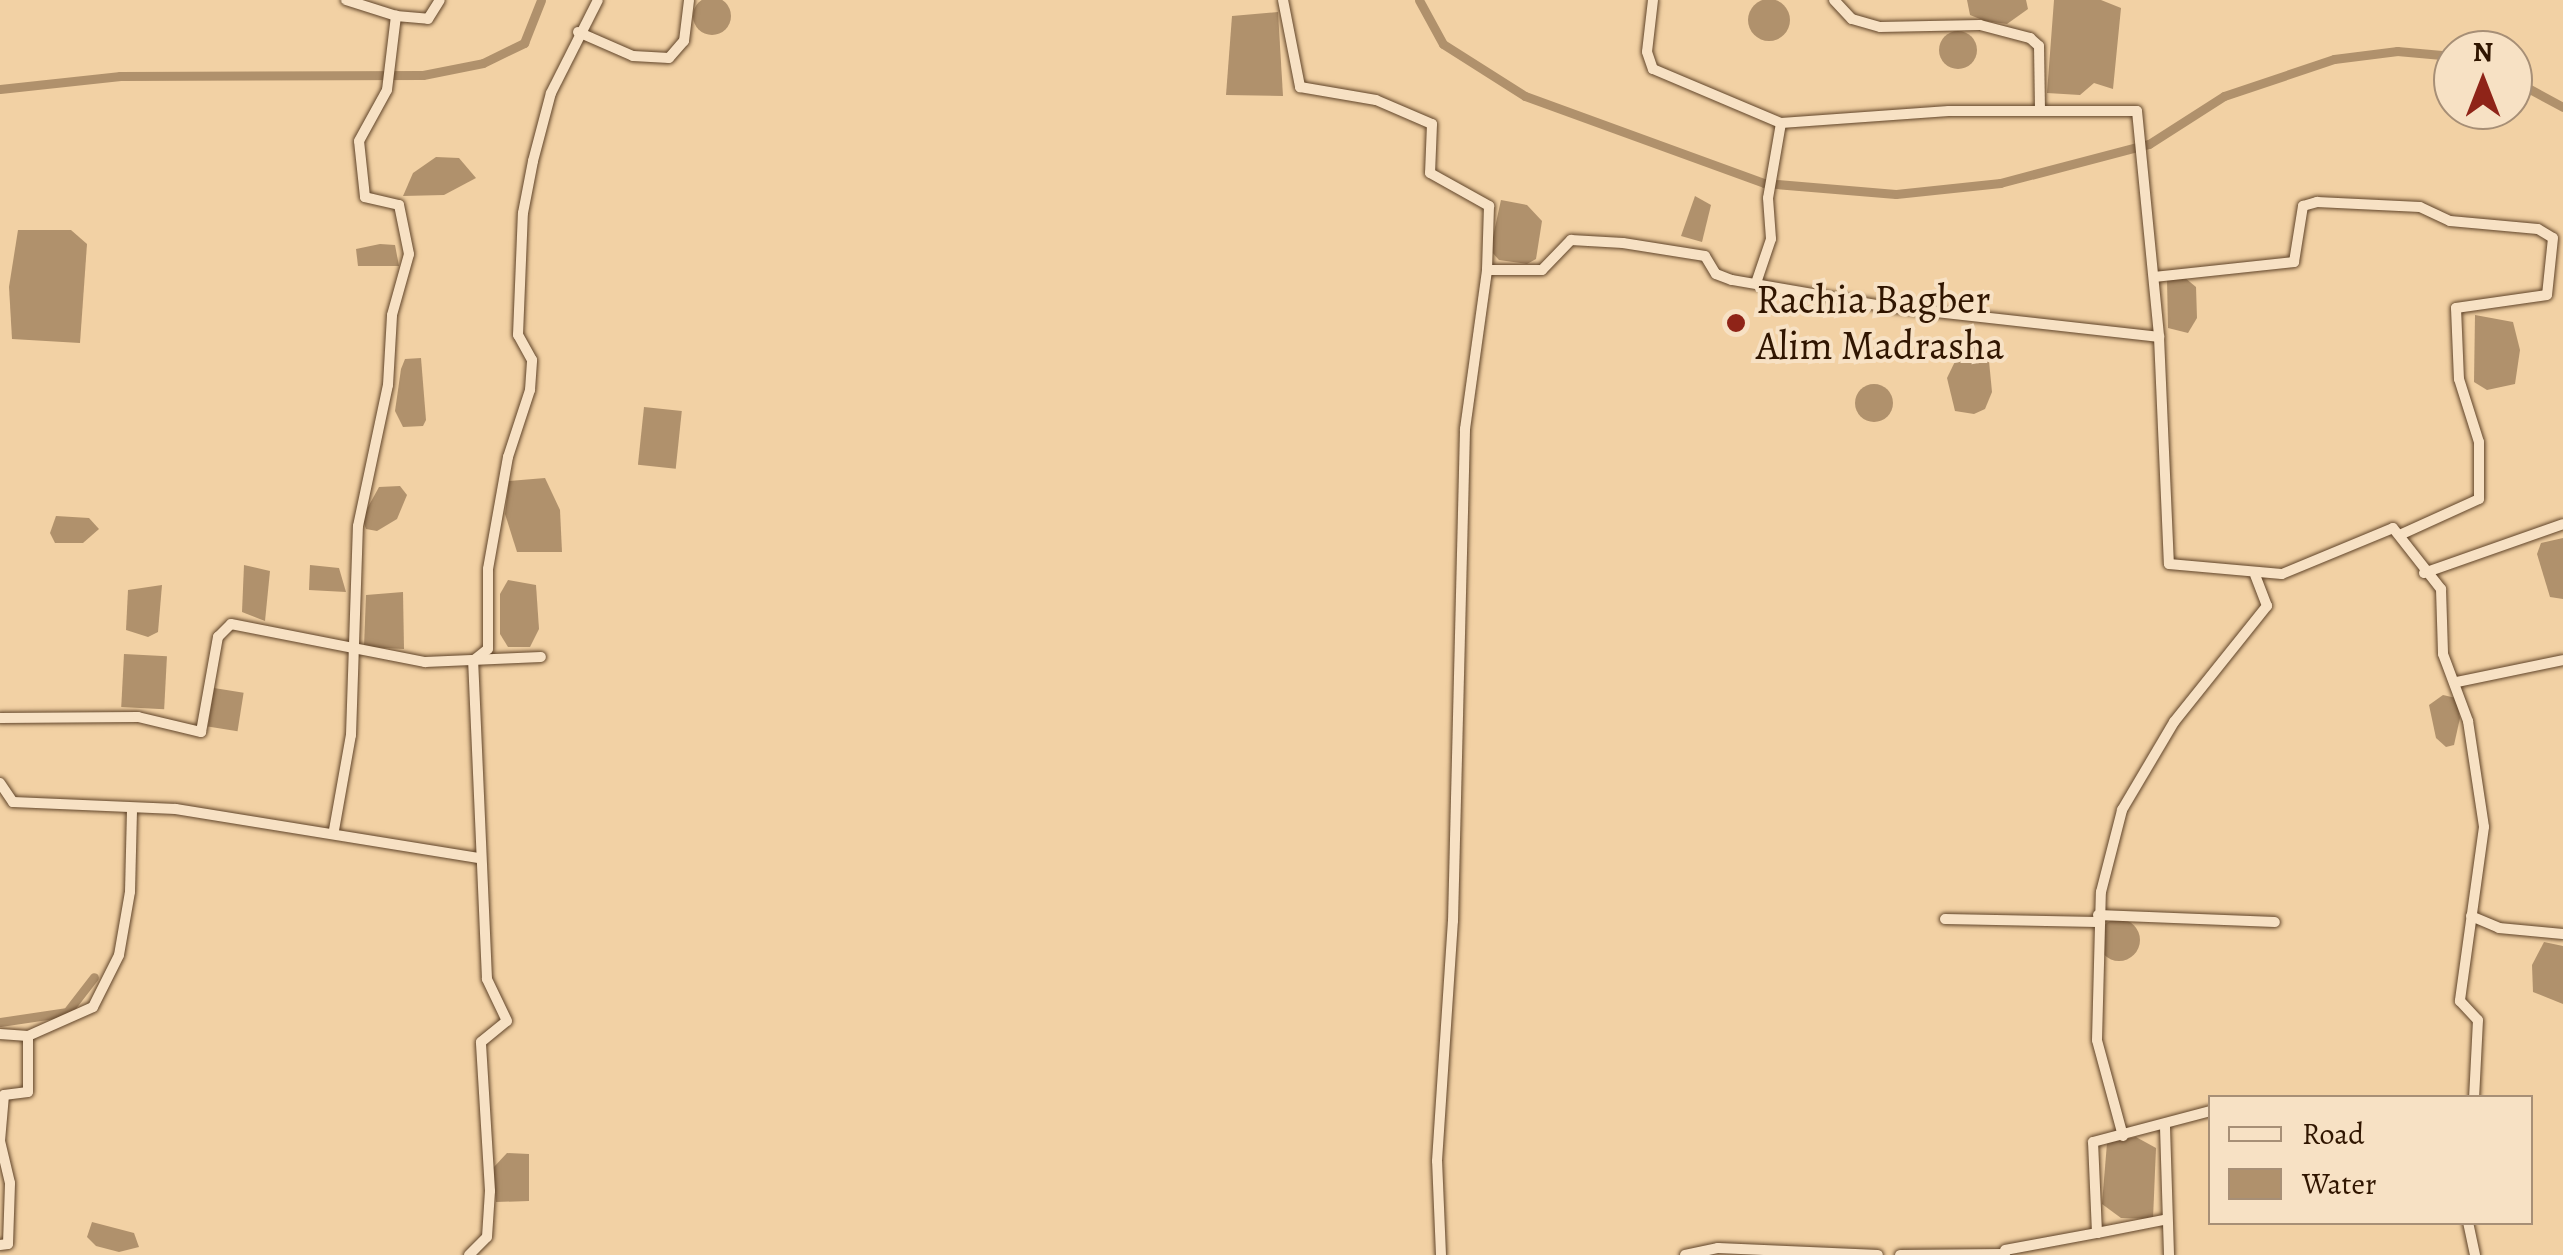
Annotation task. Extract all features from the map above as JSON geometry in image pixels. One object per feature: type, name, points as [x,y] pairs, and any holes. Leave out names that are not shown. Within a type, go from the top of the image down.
[{"type":"street","points":[[346,0],[396,16],[428,18],[440,0]]},
{"type":"street","points":[[473,661],[488,649],[488,568],[508,457],[530,390],[532,360],[518,335],[523,214],[551,93],[578,32],[598,0]]},
{"type":"street","points":[[578,32],[633,56],[669,58],[684,41],[689,0]]},
{"type":"street","points":[[1283,0],[1300,87],[1376,100],[1432,124],[1436,140],[1430,172],[1488,206],[1487,270],[1464,429],[1452,921],[1437,1161],[1441,1255]]},
{"type":"street","points":[[1652,0],[1647,52],[1653,69],[1780,123],[2134,109],[2143,128],[2159,336],[2168,561],[2175,568],[2254,576],[2312,566],[2390,529],[2402,534],[2424,574],[2441,590],[2442,654],[2457,682],[2478,766],[2484,827],[2460,1001],[2478,1020],[2474,1095]]},
{"type":"street","points":[[1834,0],[1852,19],[1880,27],[1980,26],[2030,38],[2039,46],[2040,110]]},
{"type":"street","points":[[334,830],[351,735],[351,648],[360,518],[388,385],[392,315],[410,254],[402,210],[394,202],[366,200],[361,170],[361,136],[386,90],[396,16]]},
{"type":"street","points":[[1756,282],[1771,239],[1768,198],[1780,123]]},
{"type":"street","points":[[2154,277],[2294,262],[2303,206],[2317,202],[2420,208],[2450,221],[2538,229],[2552,238],[2547,294],[2456,308],[2460,379],[2479,442],[2479,499],[2402,534]]},
{"type":"street","points":[[1487,270],[1542,270],[1571,240],[1695,253],[1708,258],[1721,277],[1883,306],[2159,336]]},
{"type":"street","points":[[2424,574],[2563,524]]},
{"type":"street","points":[[2123,1136],[2096,1040],[2098,918],[2122,810],[2174,722],[2267,606],[2254,576]]},
{"type":"street","points":[[0,718],[138,717],[201,732],[225,626],[425,662],[541,657]]},
{"type":"street","points":[[2457,682],[2563,660]]},
{"type":"street","points":[[469,1255],[487,1236],[490,1191],[482,1042],[507,1021],[487,978],[478,858],[473,661]]},
{"type":"street","points":[[0,783],[13,802],[132,808],[334,830],[478,858]]},
{"type":"street","points":[[0,1034],[28,1036],[93,1007],[119,955],[132,808]]},
{"type":"street","points":[[2471,916],[2498,928],[2563,934]]},
{"type":"street","points":[[1945,919],[2275,922]]},
{"type":"street","points":[[5,1248],[4,1095],[28,1092],[28,1036]]},
{"type":"street","points":[[2096,1233],[2090,1145],[2165,1127],[2208,1112]]},
{"type":"street","points":[[2165,1127],[2163,1220],[2169,1255]]},
{"type":"street","points":[[1900,1255],[2005,1252],[2163,1220]]},
{"type":"street","points":[[2469,1225],[2475,1255]]},
{"type":"street","points":[[1685,1255],[1718,1248],[1878,1255]]},
{"type":"water","points":[[704,-1],[720,-1],[730,9],[730,23],[719,34],[705,34],[694,23],[694,9]]},
{"type":"water","points":[[1769,-1],[1784,5],[1790,20],[1784,35],[1769,41],[1754,35],[1748,20],[1754,5]]},
{"type":"water","points":[[1967,0],[2026,0],[2028,9],[2007,24],[1985,21],[1970,15]]},
{"type":"water","points":[[2054,0],[2101,0],[2121,8],[2113,89],[2094,83],[2080,95],[2047,93]]},
{"type":"water","points":[[1278,12],[1283,96],[1226,95],[1232,16]]},
{"type":"water","points":[[1958,31],[1971,37],[1977,50],[1971,63],[1958,69],[1945,63],[1939,50],[1945,37]]},
{"type":"water","points":[[436,157],[459,158],[476,178],[444,195],[403,196],[413,173]]},
{"type":"water","points":[[1695,196],[1711,205],[1702,242],[1681,236]]},
{"type":"water","points":[[1501,200],[1527,205],[1542,221],[1536,259],[1527,264],[1499,260],[1490,250]]},
{"type":"water","points":[[18,230],[71,230],[87,244],[80,343],[12,339],[9,287]]},
{"type":"water","points":[[395,245],[399,266],[358,266],[356,249]]},
{"type":"water","points":[[2184,277],[2196,287],[2197,318],[2188,333],[2168,328],[2167,279]]},
{"type":"water","points":[[2475,315],[2513,322],[2520,350],[2515,384],[2487,390],[2474,382]]},
{"type":"water","points":[[1976,341],[1989,361],[1992,392],[1985,409],[1974,414],[1955,411],[1947,378],[1964,343]]},
{"type":"water","points":[[421,358],[426,420],[423,426],[403,427],[395,411],[401,369],[405,359]]},
{"type":"water","points":[[1874,384],[1887,390],[1893,403],[1887,416],[1874,422],[1861,416],[1855,403],[1861,390]]},
{"type":"water","points":[[644,407],[682,411],[676,469],[638,465]]},
{"type":"water","points":[[545,478],[560,510],[562,552],[517,552],[505,514],[509,481]]},
{"type":"water","points":[[400,486],[407,495],[397,519],[377,531],[366,529],[362,518],[379,487]]},
{"type":"water","points":[[56,516],[89,518],[99,529],[83,543],[55,543],[50,533]]},
{"type":"water","points":[[2563,538],[2563,599],[2550,597],[2537,554],[2541,543]]},
{"type":"water","points":[[244,565],[270,571],[265,621],[242,612]]},
{"type":"water","points":[[310,565],[339,568],[346,592],[309,590]]},
{"type":"water","points":[[508,580],[536,585],[539,629],[530,647],[508,647],[500,634],[500,594]]},
{"type":"water","points":[[162,585],[158,632],[148,637],[126,630],[128,590]]},
{"type":"water","points":[[403,592],[404,649],[364,647],[366,595]]},
{"type":"water","points":[[124,654],[167,656],[164,709],[121,707]]},
{"type":"water","points":[[214,688],[244,693],[238,731],[208,727]]},
{"type":"water","points":[[2443,695],[2456,698],[2460,718],[2454,745],[2446,747],[2436,738],[2429,705]]},
{"type":"water","points":[[2119,919],[2134,925],[2140,940],[2134,955],[2119,961],[2104,955],[2098,940],[2104,925]]},
{"type":"water","points":[[2544,942],[2563,946],[2563,1004],[2533,992],[2532,965]]},
{"type":"water","points":[[2136,1137],[2156,1148],[2153,1219],[2121,1218],[2102,1204],[2107,1143]]},
{"type":"water","points":[[507,1153],[529,1154],[529,1201],[496,1202],[493,1168]]},
{"type":"water","points":[[92,1222],[134,1233],[139,1247],[119,1252],[96,1246],[87,1237]]},
{"type":"waterway","points":[[0,89],[120,76],[423,75],[483,63],[524,43],[541,0]]},
{"type":"waterway","points":[[1419,0],[1443,44],[1525,96],[1764,183],[1896,194],[2000,183],[2149,144],[2224,96],[2334,59],[2397,51],[2433,54]]},
{"type":"waterway","points":[[2533,91],[2563,107]]},
{"type":"waterway","points":[[0,1022],[67,1012],[94,977]]},
{"type":"place","name":"Rachia Bagber Alim Madrasha","points":[[1736,323]]}]
